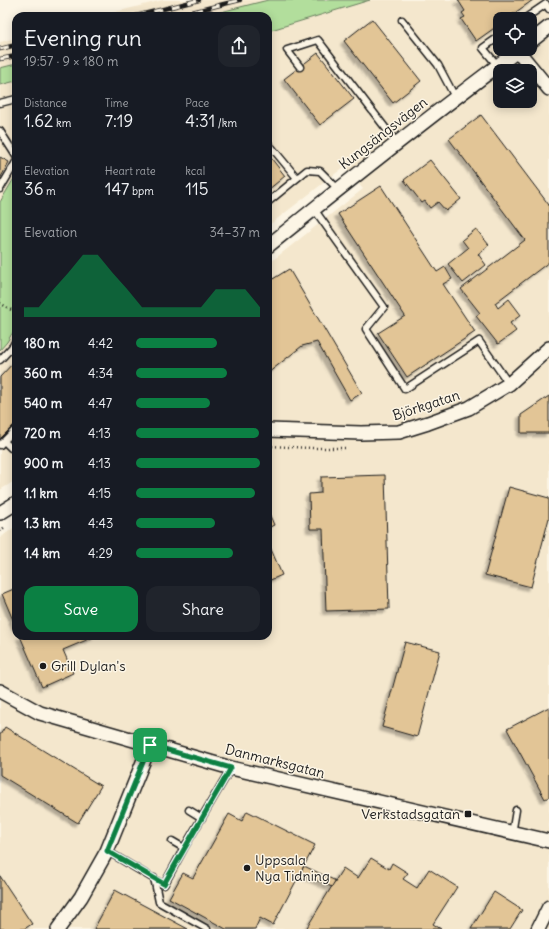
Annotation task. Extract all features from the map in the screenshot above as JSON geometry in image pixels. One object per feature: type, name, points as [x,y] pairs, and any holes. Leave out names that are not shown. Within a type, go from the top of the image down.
[{"type":"street","points":[[537,36],[549,27]]},
{"type":"street","name":"Kungsängsvägen","points":[[501,64],[511,56]]},
{"type":"street","points":[[524,56],[549,89]]},
{"type":"street","name":"Kungsängsvägen","points":[[272,243],[455,97],[493,70]]},
{"type":"street","name":"Björkgatan","points":[[272,430],[361,433],[399,432],[469,408],[509,384],[549,348]]},
{"type":"street","points":[[0,513],[12,506]]},
{"type":"street","name":"Danmarksgatan","points":[[0,691],[40,713],[231,768],[512,834],[549,841]]},
{"type":"street","points":[[58,929],[80,897],[107,851],[150,745]]},
{"type":"street","points":[[538,929],[549,907]]},
{"type":"lane","points":[[534,12],[546,4],[549,9]]},
{"type":"lane","points":[[402,20],[438,65],[455,97]]},
{"type":"lane","points":[[300,67],[287,50],[318,40],[397,143]]},
{"type":"lane","points":[[493,41],[483,48],[496,64]]},
{"type":"lane","points":[[0,103],[12,100]]},
{"type":"lane","points":[[0,131],[12,150]]},
{"type":"lane","points":[[272,148],[297,178]]},
{"type":"lane","points":[[0,189],[12,169]]},
{"type":"lane","points":[[272,199],[307,170],[320,171],[338,189]]},
{"type":"lane","points":[[314,209],[384,307],[366,329],[405,389],[479,341],[509,384]]},
{"type":"lane","points":[[0,360],[12,347]]},
{"type":"lane","points":[[11,448],[2,443],[12,433]]},
{"type":"lane","points":[[107,851],[164,884],[231,768]]},
{"type":"lane","points":[[189,810],[202,818]]},
{"type":"lane","points":[[512,834],[516,810]]},
{"type":"lane","points":[[172,841],[184,848]]},
{"type":"lane","points":[[154,878],[159,902],[207,929]]},
{"type":"path","points":[[0,303],[12,310]]},
{"type":"shaded area","points":[[163,0],[275,0],[227,12],[116,12]]},
{"type":"shaded area","points":[[370,0],[549,0],[549,929],[0,929],[0,538],[12,529],[12,640],[272,640],[272,261],[363,189],[344,167],[272,223],[272,30]]},
{"type":"shaded area","points":[[12,39],[12,66],[0,69],[0,42]]},
{"type":"shaded area","points":[[12,82],[12,182],[0,202],[0,85]]},
{"type":"shaded area","points":[[12,334],[12,482],[0,490],[0,350]]},
{"type":"green space","points":[[268,0],[370,0],[272,30],[272,12],[221,12]]},
{"type":"green space","points":[[12,65],[12,82],[0,85],[0,68]]},
{"type":"green space","points":[[12,182],[12,334],[0,350],[0,202]]},
{"type":"building","points":[[458,0],[533,0],[516,12],[493,12],[493,29],[476,41],[461,19],[465,17],[462,13],[465,11]]},
{"type":"building","points":[[372,19],[421,81],[393,103],[344,41]]},
{"type":"building","points":[[318,53],[354,99],[320,125],[284,79]]},
{"type":"building","points":[[481,115],[549,205],[549,262],[495,303],[498,308],[509,299],[521,315],[510,323],[516,331],[498,344],[476,316],[480,313],[461,289],[525,240],[449,139]]},
{"type":"building","points":[[0,157],[9,162],[0,179]]},
{"type":"building","points":[[272,159],[285,176],[272,187]]},
{"type":"building","points":[[430,160],[461,199],[446,211],[438,202],[430,208],[425,201],[422,203],[404,180]]},
{"type":"building","points":[[381,186],[437,272],[445,267],[452,279],[443,284],[475,332],[407,377],[378,333],[405,316],[338,214]]},
{"type":"building","points":[[476,229],[489,245],[478,254],[486,265],[463,283],[448,264],[468,248],[462,240]]},
{"type":"building","points":[[289,269],[362,393],[350,400],[317,342],[302,346],[272,370],[272,280]]},
{"type":"building","points":[[12,364],[12,427],[0,439],[0,377]]},
{"type":"building","points":[[549,396],[549,433],[521,433],[521,415]]},
{"type":"building","points":[[385,475],[389,609],[326,611],[323,529],[310,529],[309,494],[321,493],[321,477]]},
{"type":"building","points":[[509,487],[549,498],[549,518],[531,587],[485,575]]},
{"type":"building","points":[[272,551],[282,575],[272,579]]},
{"type":"building","points":[[12,590],[12,618],[2,594]]},
{"type":"building","points":[[22,640],[87,640],[63,650],[73,673],[42,687]]},
{"type":"building","points":[[405,642],[440,651],[417,737],[382,727]]},
{"type":"building","points":[[549,707],[549,797],[545,799],[507,729]]},
{"type":"building","points":[[5,727],[101,786],[78,823],[0,775],[0,735]]},
{"type":"building","points":[[247,811],[315,845],[273,925],[260,918],[255,929],[226,929],[169,898],[183,873],[193,878],[229,814],[242,821]]},
{"type":"building","points":[[371,858],[389,869],[392,863],[408,873],[403,879],[417,888],[429,869],[457,887],[433,924],[441,929],[306,929],[343,868],[358,878]]},
{"type":"building","points":[[304,866],[336,881],[332,887],[300,873]]},
{"type":"building","points":[[0,876],[32,924],[24,929],[0,929]]},
{"type":"building","points":[[115,890],[188,929],[94,929]]},
{"type":"building","points":[[494,892],[522,910],[510,929],[471,929]]},
{"type":"railway","points":[[152,12],[199,0]]},
{"type":"railway","points":[[192,12],[240,0]]},
{"type":"railway","points":[[0,49],[12,46]]},
{"type":"railway","points":[[0,59],[12,57]]},
{"type":"place","name":"Grill Dylan's","points":[[43,666]]},
{"type":"place","name":"Verkstadsgatan","points":[[468,814]]},
{"type":"place","name":"Uppsala Nya Tidning","points":[[247,868]]},
{"type":"route","points":[[150,745],[231,768],[164,884],[107,851],[150,745]]}]
